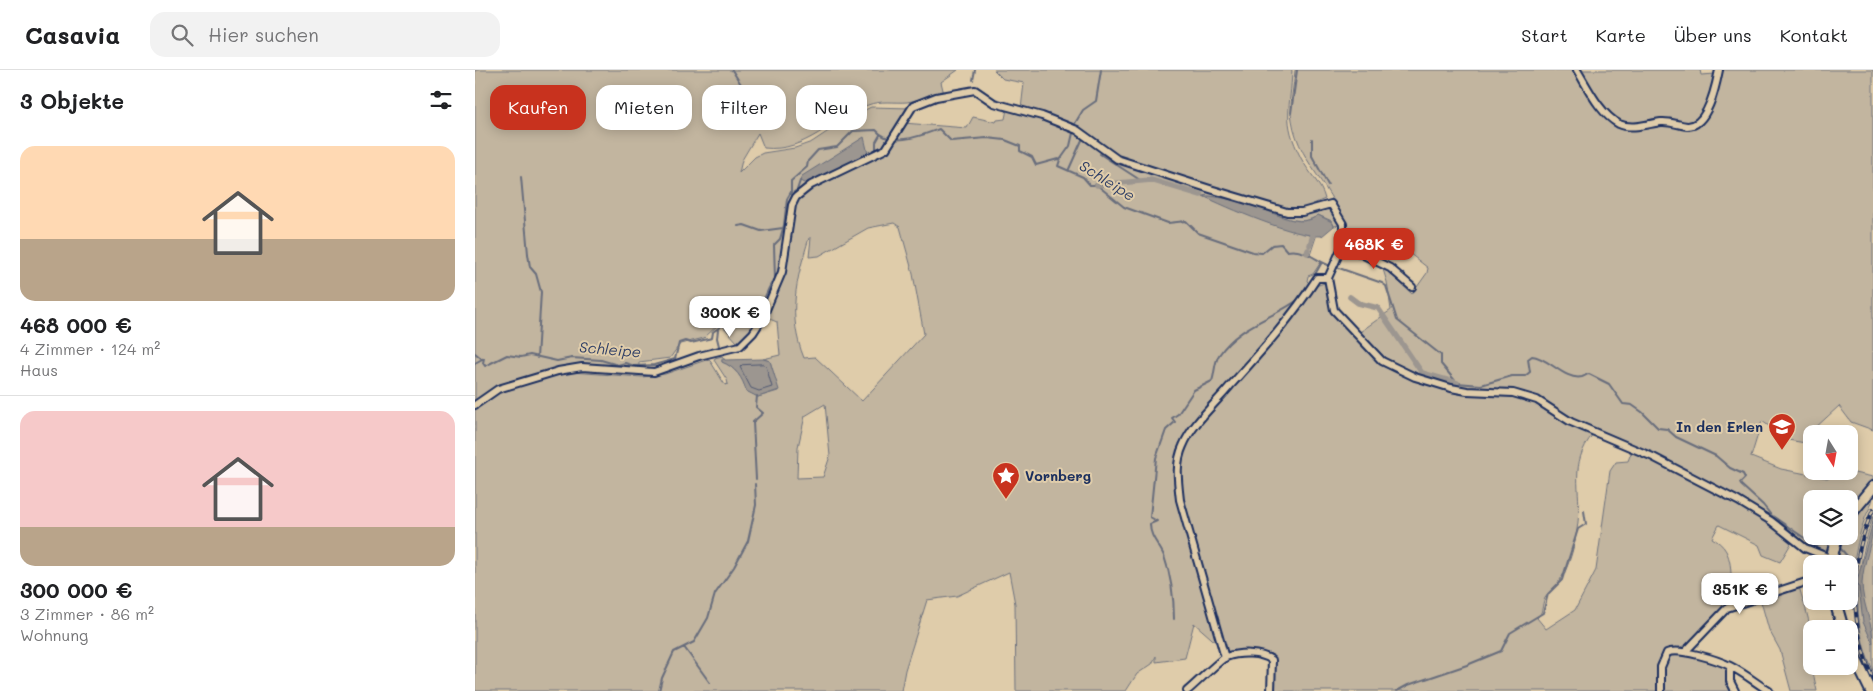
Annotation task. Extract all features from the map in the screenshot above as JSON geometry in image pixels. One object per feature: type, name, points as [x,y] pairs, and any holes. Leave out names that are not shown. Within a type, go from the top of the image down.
[{"type":"main road","points":[[1858,505],[1873,487]]},
{"type":"main road","points":[[1858,664],[1871,691]]},
{"type":"street","points":[[1577,70],[1605,112],[1618,124],[1632,127],[1664,122],[1688,126],[1702,120],[1716,89],[1719,70]]},
{"type":"street","points":[[475,405],[488,395],[506,386],[558,370],[582,367],[654,372],[699,356],[740,346],[753,333],[762,319],[782,272],[792,205],[796,197],[811,185],[881,153],[893,139],[913,106],[936,97],[975,90],[994,103],[1042,116],[1077,130],[1117,159],[1210,189],[1287,212],[1302,212],[1331,204],[1343,224],[1343,245],[1328,278],[1331,302],[1339,317],[1374,354],[1396,369],[1458,390],[1513,392],[1537,400],[1571,422],[1653,457],[1738,501],[1771,521],[1805,548],[1832,551]]},
{"type":"street","points":[[1343,245],[1390,268],[1411,287]]},
{"type":"street","points":[[1225,658],[1180,500],[1177,476],[1180,454],[1186,439],[1199,422],[1307,295],[1317,278],[1328,278]]},
{"type":"street","points":[[1685,652],[1727,608],[1803,583]]},
{"type":"street","points":[[1661,691],[1661,667],[1665,656],[1673,651],[1685,652],[1730,666],[1769,691]]},
{"type":"street","points":[[1187,691],[1225,658],[1245,654],[1266,656],[1272,660],[1271,691]]},
{"type":"street","points":[[1730,666],[1730,681],[1735,691]]},
{"type":"shaded area","points":[[475,70],[958,70],[941,82],[944,94],[907,102],[882,102],[867,105],[867,85],[796,85],[796,130],[823,130],[806,140],[779,148],[764,148],[758,133],[742,160],[739,173],[755,157],[763,153],[795,148],[812,142],[830,130],[867,130],[867,109],[871,107],[910,108],[889,143],[881,152],[816,181],[792,200],[781,272],[761,318],[751,335],[738,343],[720,323],[704,338],[680,344],[670,358],[639,362],[639,371],[577,366],[557,369],[557,371],[642,377],[665,374],[709,359],[725,385],[728,384],[727,380],[714,360],[722,356],[725,360],[722,359],[722,362],[738,374],[747,391],[758,397],[778,391],[770,361],[763,359],[780,355],[777,322],[767,318],[768,309],[783,272],[793,206],[797,198],[813,186],[888,150],[903,123],[967,128],[973,117],[996,122],[997,120],[1005,119],[1007,109],[1042,117],[1077,131],[1117,160],[1210,191],[1287,213],[1300,214],[1326,209],[1336,214],[1341,225],[1334,226],[1332,221],[1318,215],[1311,219],[1296,220],[1237,201],[1203,196],[1255,217],[1316,237],[1310,255],[1321,262],[1313,274],[1308,276],[1307,281],[1311,285],[1281,329],[1315,286],[1325,283],[1334,315],[1371,354],[1395,371],[1469,394],[1517,396],[1531,401],[1593,434],[1585,445],[1578,467],[1579,510],[1572,552],[1564,574],[1545,598],[1541,613],[1537,618],[1546,629],[1575,610],[1596,570],[1610,471],[1616,462],[1628,461],[1631,453],[1638,453],[1759,516],[1792,542],[1780,562],[1763,555],[1759,545],[1719,525],[1712,538],[1720,543],[1729,557],[1731,581],[1726,604],[1711,626],[1700,636],[1683,646],[1664,651],[1657,665],[1658,691],[1273,691],[1275,661],[1270,655],[1226,651],[1181,496],[1179,475],[1181,454],[1186,440],[1280,330],[1279,328],[1182,444],[1175,476],[1178,499],[1220,646],[1194,623],[1185,658],[1156,662],[1156,656],[1152,664],[1137,674],[1126,691],[1016,691],[1015,604],[1009,572],[957,596],[927,600],[905,670],[901,691],[475,691]],"holes":[[[894,223],[900,227],[913,274],[924,334],[862,401],[815,357],[804,358],[799,343],[795,313],[795,298],[800,269],[809,238],[811,238],[809,257],[819,256],[868,228]],[[825,404],[830,456],[823,477],[797,478],[798,447],[805,416]]]},
{"type":"shaded area","points":[[994,70],[1292,70],[1289,114],[1291,133],[1301,158],[1321,189],[1325,199],[1313,204],[1312,207],[1287,210],[1117,157],[1078,128],[1021,109],[1024,83],[1003,79]]},
{"type":"shaded area","points":[[1295,70],[1574,70],[1592,98],[1617,125],[1661,124],[1694,127],[1704,121],[1718,89],[1721,70],[1873,70],[1873,430],[1851,422],[1839,406],[1818,425],[1803,425],[1803,443],[1788,440],[1762,421],[1751,457],[1781,469],[1803,473],[1803,480],[1858,480],[1858,474],[1873,477],[1873,482],[1858,500],[1858,490],[1803,490],[1803,544],[1771,519],[1671,465],[1571,420],[1533,396],[1514,390],[1465,389],[1414,376],[1382,359],[1357,334],[1391,310],[1387,282],[1382,266],[1412,294],[1427,273],[1428,268],[1390,238],[1376,258],[1346,243],[1344,226],[1338,211],[1296,137],[1292,120]]},
{"type":"shaded area","points":[[1579,70],[1700,70],[1701,75],[1716,74],[1706,108],[1693,123],[1635,125],[1619,121],[1607,112],[1596,99]]},
{"type":"shaded area","points":[[1873,495],[1858,541],[1858,514]]},
{"type":"shaded area","points":[[1873,516],[1873,671],[1865,652],[1858,613],[1860,574],[1867,535]]},
{"type":"shaded area","points":[[1805,545],[1829,545],[1826,553]]},
{"type":"shaded area","points":[[1839,545],[1857,545],[1856,555],[1835,555]]},
{"type":"shaded area","points":[[1798,583],[1803,599],[1803,610],[1806,610],[1809,620],[1803,620],[1803,675],[1814,675],[1817,691],[1791,691],[1780,650],[1769,630],[1760,598]]},
{"type":"shaded area","points":[[1682,653],[1728,667],[1733,691],[1663,691],[1664,664],[1669,654]]},
{"type":"water","points":[[864,137],[868,154],[806,184],[800,181],[802,176]]},
{"type":"water","points":[[1201,195],[1241,202],[1295,220],[1304,221],[1318,215],[1332,222],[1334,226],[1322,236],[1295,232],[1261,221]]},
{"type":"water","points":[[722,358],[725,360],[763,359],[770,361],[779,390],[758,397],[746,391],[738,374],[722,362]]},
{"type":"water","points":[[1873,522],[1864,568],[1862,591],[1873,636],[1873,644],[1863,622],[1858,578]]},
{"type":"waterway","points":[[732,70],[741,85]]},
{"type":"waterway","points":[[973,80],[975,70]]},
{"type":"waterway","points":[[1074,125],[1083,110],[1096,101],[1101,70]]},
{"type":"waterway","points":[[1291,113],[1297,70]]},
{"type":"waterway","name":"Schleipe","points":[[475,363],[484,358],[483,363],[485,366],[507,355],[521,357],[530,355],[557,361],[572,358],[601,360],[618,365],[625,363],[635,366],[654,365],[675,359],[679,343],[685,341],[691,343],[712,338],[713,332],[728,321],[761,303],[775,279],[774,245],[780,239],[784,225],[787,199],[791,192],[791,181],[807,167],[808,161],[818,150],[837,147],[853,131],[876,130],[889,138],[906,139],[939,129],[951,141],[987,138],[1005,140],[1020,146],[1020,151],[1032,157],[1036,165],[1060,160],[1058,166],[1083,177],[1090,185],[1097,185],[1124,207],[1168,223],[1186,221],[1198,233],[1253,252],[1262,253],[1272,245],[1281,244],[1287,251],[1305,253],[1331,266]]},
{"type":"waterway","points":[[1060,160],[1070,146],[1073,133]]},
{"type":"waterway","points":[[876,151],[876,142],[880,135]]},
{"type":"waterway","points":[[1312,139],[1312,156],[1328,185]]},
{"type":"waterway","points":[[1069,169],[1082,140]]},
{"type":"waterway","points":[[1100,154],[1140,180]]},
{"type":"waterway","points":[[521,177],[530,267],[536,274],[541,292],[537,358]]},
{"type":"waterway","points":[[1097,185],[1151,180],[1201,195]]},
{"type":"waterway","points":[[791,194],[797,190],[800,181]]},
{"type":"waterway","points":[[738,226],[744,225],[761,231],[783,228]]},
{"type":"waterway","points":[[1310,245],[1313,235]]},
{"type":"waterway","points":[[1309,285],[1322,262]]},
{"type":"waterway","name":"Schleipe","points":[[1336,267],[1386,286],[1397,320],[1441,355],[1441,364],[1457,383],[1481,385],[1512,376],[1525,376],[1530,372],[1528,359],[1532,356],[1544,360],[1569,376],[1582,377],[1589,374],[1609,384],[1623,404],[1632,405],[1658,428],[1667,429],[1676,437],[1716,456],[1730,468],[1743,474],[1745,478],[1740,483],[1741,485],[1771,515],[1803,537]]},
{"type":"waterway","points":[[1350,297],[1358,303],[1378,308],[1422,373],[1457,383]]},
{"type":"waterway","points":[[1174,619],[1169,571],[1164,556],[1150,529],[1150,524],[1157,521],[1150,517],[1156,458],[1166,430],[1175,422],[1172,418],[1178,414],[1194,390],[1212,381],[1217,358],[1236,336],[1299,299]]},
{"type":"waterway","points":[[718,330],[717,338],[720,350]]},
{"type":"waterway","points":[[475,353],[481,358]]},
{"type":"waterway","points":[[756,479],[753,422],[763,413],[756,407],[757,396]]},
{"type":"waterway","points":[[659,691],[662,678],[674,652],[694,642],[708,618],[715,594],[734,567],[748,541],[756,505],[755,484]]},
{"type":"waterway","points":[[1397,691],[1408,685],[1501,651],[1510,633],[1543,613],[1548,594],[1562,580],[1578,529],[1586,524],[1584,511]]},
{"type":"waterway","name":"Schleipe","points":[[1815,545],[1819,545]]},
{"type":"waterway","name":"Schleipe","points":[[1839,547],[1846,555]]},
{"type":"waterway","points":[[684,647],[710,683]]},
{"type":"railway","points":[[1873,510],[1859,551],[1855,594],[1860,638],[1865,659],[1873,679]]},
{"type":"place","name":"In den Erlen","points":[[1782,451]]},
{"type":"place","name":"Vornberg","points":[[1006,500]]}]
